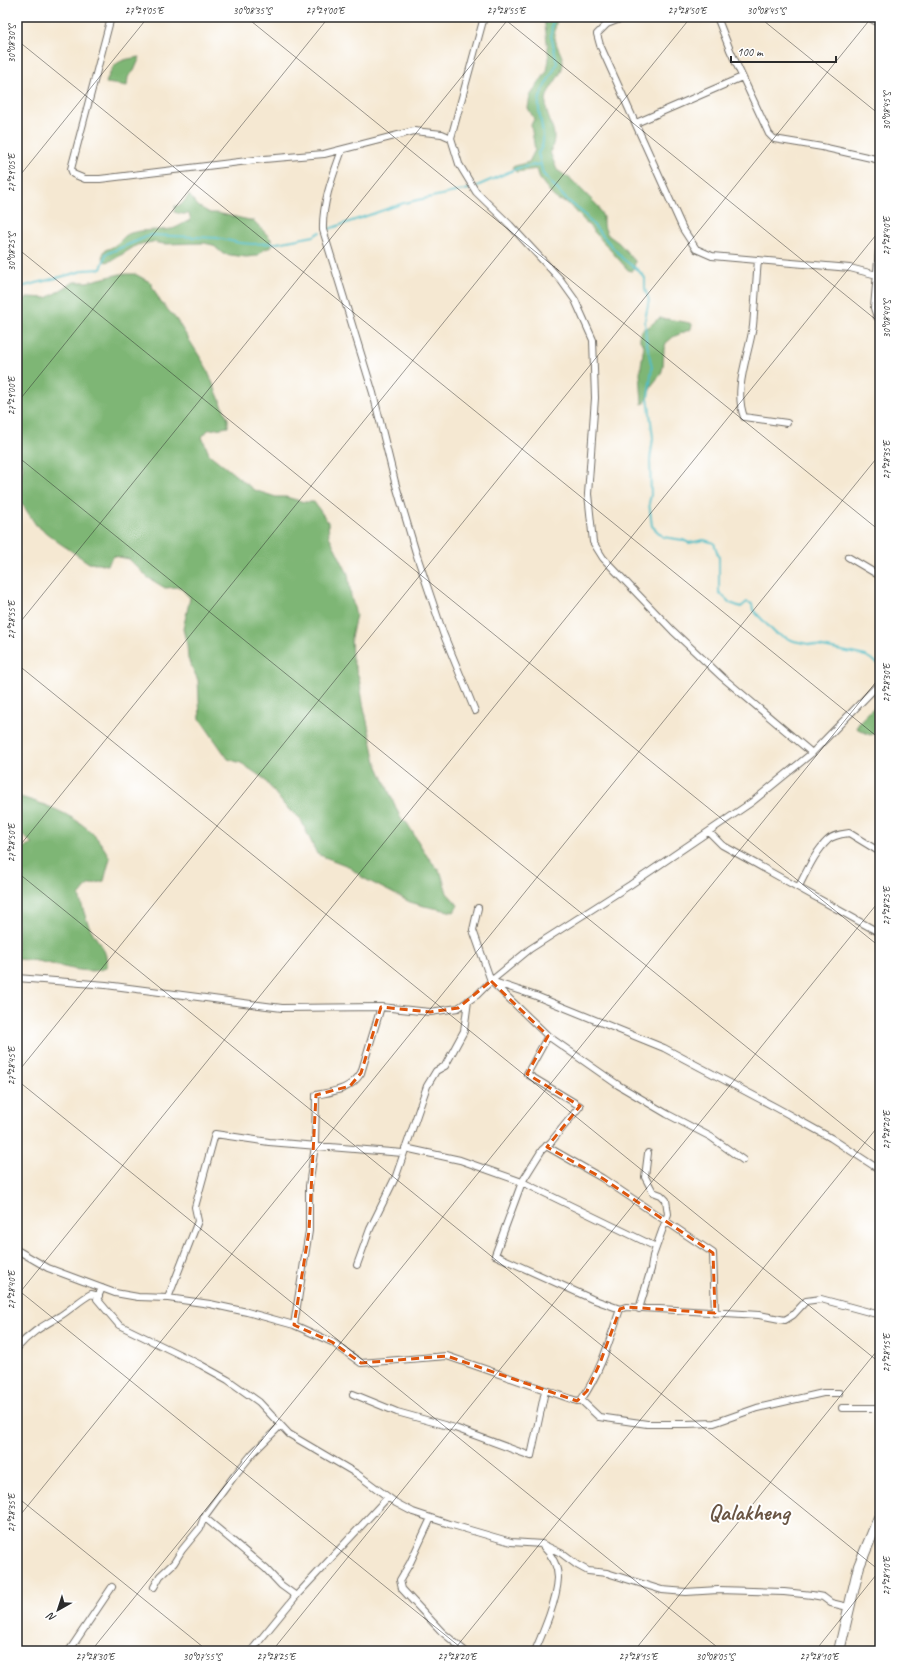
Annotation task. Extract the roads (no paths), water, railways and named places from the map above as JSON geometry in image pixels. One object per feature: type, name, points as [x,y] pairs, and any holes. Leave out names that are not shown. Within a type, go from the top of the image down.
[{"type":"main road","points":[[839,1651],[848,1607],[859,1566],[880,1515]]},
{"type":"street","points":[[111,17],[70,169],[73,174],[85,179],[100,179],[241,162],[324,154],[342,150],[358,144],[414,131],[442,134],[452,138]]},
{"type":"street","points":[[484,17],[452,138],[459,164],[476,192],[510,225],[560,279],[575,300],[593,340],[595,398],[588,494],[593,542],[603,558],[673,631],[722,677],[812,753]]},
{"type":"street","points":[[625,17],[607,24],[597,34],[600,45],[683,229],[696,249],[712,256],[850,268],[876,275]]},
{"type":"street","points":[[717,17],[769,134],[774,139],[822,147],[880,160]]},
{"type":"street","points":[[871,17],[873,20],[880,23]]},
{"type":"street","points":[[636,124],[742,76]]},
{"type":"street","points":[[342,150],[331,182],[323,219],[323,230],[373,393],[395,482],[416,553],[442,633],[475,710]]},
{"type":"street","points":[[880,237],[874,308],[877,317],[880,319]]},
{"type":"street","points":[[758,260],[753,326],[740,396],[742,411],[744,417],[751,420],[787,423]]},
{"type":"street","points":[[848,557],[880,576]]},
{"type":"street","points":[[17,978],[106,985],[282,1008],[381,1007],[430,1012],[458,1008],[477,995],[491,981],[530,949],[574,922],[752,802],[812,753],[880,683]]},
{"type":"street","points":[[708,832],[722,845],[778,877],[799,886],[880,933]]},
{"type":"street","points":[[799,886],[814,859],[828,839],[839,834],[849,833],[880,852]]},
{"type":"street","points":[[478,908],[473,930],[491,981],[548,1036],[618,1085],[667,1114],[711,1137],[743,1160]]},
{"type":"street","points":[[491,981],[543,999],[664,1048],[797,1119],[880,1170]]},
{"type":"street","points":[[357,1265],[370,1229],[396,1176],[427,1086],[436,1071],[446,1066],[464,1030],[468,1001]]},
{"type":"street","points":[[294,1325],[309,1231],[310,1175],[315,1146],[316,1095],[350,1086],[356,1080],[361,1073],[381,1007]]},
{"type":"street","points":[[548,1036],[528,1074],[580,1106],[551,1142],[542,1150],[522,1182],[495,1255],[592,1299],[620,1309],[626,1307],[639,1309],[759,1315],[785,1320],[794,1315],[806,1301],[814,1299],[825,1300],[880,1315]]},
{"type":"street","points":[[168,1298],[198,1221],[195,1207],[216,1134],[269,1142],[315,1146],[404,1150],[460,1160],[522,1182],[656,1247]]},
{"type":"street","points":[[546,1146],[602,1178],[713,1254],[714,1313]]},
{"type":"street","points":[[639,1309],[656,1247],[668,1214],[666,1200],[661,1195],[653,1192],[645,1177],[648,1153]]},
{"type":"street","points":[[17,1250],[48,1268],[102,1288],[138,1297],[168,1298],[247,1312],[294,1325],[332,1342],[361,1363],[447,1356],[545,1391],[577,1401],[581,1400],[599,1417],[647,1424],[714,1423],[757,1408],[823,1393],[839,1393]]},
{"type":"street","points":[[102,1288],[97,1300],[119,1325],[201,1365],[228,1380],[259,1402],[280,1426],[308,1446],[357,1474],[388,1497],[413,1512],[512,1542],[542,1544],[561,1552],[577,1565],[588,1571],[607,1573],[662,1590],[686,1592],[718,1590],[784,1592],[823,1597],[831,1603],[848,1607]]},
{"type":"street","points":[[17,1348],[38,1328],[61,1315],[83,1298],[91,1294],[99,1296]]},
{"type":"street","points":[[581,1400],[588,1391],[600,1364],[620,1309]]},
{"type":"street","points":[[353,1394],[397,1412],[455,1428],[531,1456],[545,1391]]},
{"type":"street","points":[[842,1408],[880,1408]]},
{"type":"street","points":[[154,1587],[160,1576],[174,1563],[182,1550],[200,1528],[204,1516],[253,1453],[280,1426]]},
{"type":"street","points":[[252,1651],[296,1596],[388,1497]]},
{"type":"street","points":[[204,1516],[296,1596]]},
{"type":"street","points":[[431,1518],[400,1580],[402,1589],[442,1632],[465,1651]]},
{"type":"street","points":[[535,1651],[544,1629],[558,1577],[555,1564],[542,1544]]},
{"type":"street","points":[[69,1651],[112,1586]]},
{"type":"waterway","points":[[553,17],[551,35],[557,63],[540,97],[539,108],[543,142],[538,153],[543,174],[566,199],[583,213],[623,259],[638,270],[645,278],[645,289],[649,300],[645,320],[646,339],[652,368],[648,397],[653,438],[650,460],[651,495],[649,503],[652,526],[663,537],[683,540],[689,543],[704,540],[714,543],[719,558],[719,592],[730,603],[741,607],[747,602],[752,604],[753,610],[775,633],[794,641],[866,656],[880,665]]},
{"type":"waterway","points":[[477,186],[518,168],[541,164]]},
{"type":"waterway","points":[[326,230],[404,203],[469,189]]},
{"type":"waterway","points":[[17,288],[84,270],[101,269],[106,254],[151,235],[217,238],[252,244],[277,243],[314,236],[320,232]]},
{"type":"district","name":"Qalakheng","points":[[749,1512]]}]
